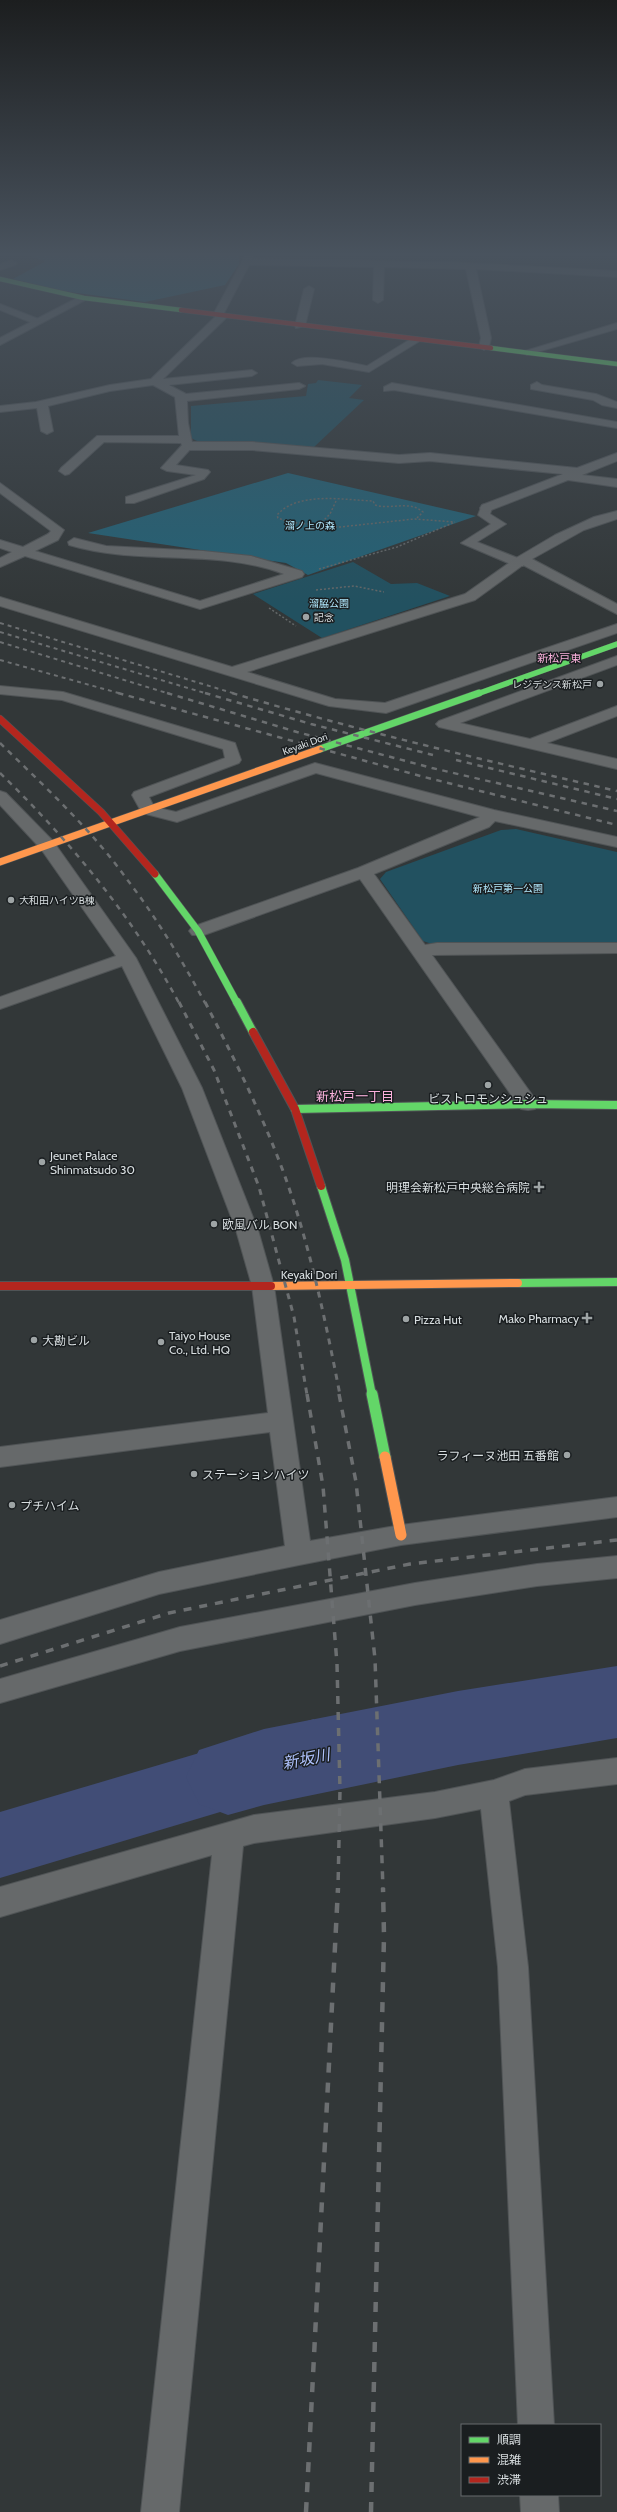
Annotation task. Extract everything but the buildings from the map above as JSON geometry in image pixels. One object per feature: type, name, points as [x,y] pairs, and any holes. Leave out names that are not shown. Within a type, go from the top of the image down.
[{"type":"street","points":[[155,383],[166,371]]},
{"type":"street","points":[[0,409],[42,403],[96,390],[252,373]]},
{"type":"street","points":[[155,383],[177,392],[182,398],[186,443]]},
{"type":"street","points":[[182,398],[299,386]]},
{"type":"street","points":[[0,397],[12,408]]},
{"type":"street","points":[[42,403],[47,431]]},
{"type":"street","points":[[65,471],[101,438],[252,446],[399,459],[452,459],[574,474],[617,483]]},
{"type":"street","points":[[486,508],[617,457]]},
{"type":"street","points":[[0,487],[58,530],[53,538],[0,564]]},
{"type":"street","points":[[232,672],[470,597],[494,578],[577,530],[617,515]]},
{"type":"street","points":[[74,542],[105,550],[238,559],[279,566],[297,574]]},
{"type":"street","points":[[0,544],[200,605],[297,574]]},
{"type":"street","points":[[522,561],[617,610]]},
{"type":"street","points":[[0,602],[334,703],[386,708],[617,628]]},
{"type":"street","name":"Keyaki Dori","points":[[0,862],[617,644]]},
{"type":"street","points":[[617,660],[444,724],[529,745],[617,764]]},
{"type":"street","points":[[0,690],[62,696],[230,746],[233,760],[140,795],[148,810],[177,817],[315,768],[492,815],[617,842]]},
{"type":"street","points":[[529,745],[617,711]]},
{"type":"street","points":[[0,719],[111,822],[142,857],[198,931],[295,1109],[345,1260],[401,1535]]},
{"type":"street","points":[[0,796],[47,845],[127,958],[192,1088],[246,1230],[262,1286],[298,1554]]},
{"type":"street","points":[[198,931],[364,872],[484,823],[492,815]]},
{"type":"street","points":[[364,872],[419,952],[528,1104]]},
{"type":"street","points":[[419,952],[437,948],[617,948]]},
{"type":"street","points":[[0,1003],[127,958]]},
{"type":"street","points":[[295,1109],[528,1104],[617,1105]]},
{"type":"street","name":"Keyaki Dori","points":[[0,1286],[351,1286],[617,1282]]},
{"type":"street","points":[[0,1457],[281,1421]]},
{"type":"street","points":[[0,1632],[159,1583],[298,1554],[401,1535],[617,1507]]},
{"type":"street","points":[[0,1691],[180,1639],[415,1594],[537,1575],[617,1567]]},
{"type":"street","points":[[0,1902],[254,1829],[435,1806],[494,1792],[525,1782],[617,1771]]},
{"type":"street","points":[[494,1792],[513,1966],[536,2424]]},
{"type":"street","points":[[160,2512],[229,1835]]},
{"type":"street","points":[[539,2496],[540,2512]]},
{"type":"lane","points":[[537,385],[535,387],[596,397],[606,403],[617,405]]},
{"type":"lane","points":[[388,389],[392,386],[617,425]]},
{"type":"lane","points":[[130,500],[200,477],[204,472],[167,468],[186,443]]},
{"type":"lane","points":[[118,494],[146,508]]},
{"type":"lane","points":[[486,508],[484,515],[500,524],[467,543],[522,561]]},
{"type":"path","points":[[417,518],[423,512],[411,506],[381,508],[375,505],[373,501],[336,501],[323,498],[295,502],[284,507],[277,515],[282,521],[346,528],[417,518],[441,518],[455,522]]},
{"type":"path","points":[[319,525],[330,514],[336,501]]},
{"type":"path","points":[[297,574],[397,547],[455,522],[478,510],[486,508]]},
{"type":"path","points":[[262,604],[296,626]]},
{"type":"green space","points":[[318,380],[362,385],[349,398],[364,400],[314,447],[256,442],[199,442],[191,438],[191,406],[306,396],[308,384],[316,383]]},
{"type":"green space","name":"溜ノ上の森","points":[[288,473],[476,516],[308,575],[286,563],[88,533]]},
{"type":"green space","name":"溜脇公園","points":[[353,562],[391,584],[417,583],[450,596],[322,638],[253,594]]},
{"type":"green space","name":"新松戸第一公園","points":[[516,829],[617,852],[617,944],[435,945],[423,941],[380,879],[386,872],[501,830]]},
{"type":"water","points":[[314,1719],[314,1784],[0,1878],[0,1812]]},
{"type":"waterway","name":"新坂川","points":[[228,1777],[264,1767],[458,1728],[617,1702]]},
{"type":"railway","points":[[0,623],[236,694]]},
{"type":"railway","points":[[0,632],[208,694]]},
{"type":"railway","points":[[0,642],[170,694]]},
{"type":"railway","points":[[0,660],[122,694]]},
{"type":"railway","points":[[118,693],[424,777],[617,825]]},
{"type":"railway","points":[[167,693],[297,732],[432,768],[617,811]]},
{"type":"railway","points":[[205,693],[311,724],[433,755]]},
{"type":"railway","points":[[232,693],[376,733],[617,791]]},
{"type":"railway","points":[[0,743],[50,791],[112,860],[158,923],[205,1003]]},
{"type":"railway","points":[[456,760],[617,799]]},
{"type":"railway","points":[[0,773],[75,853],[121,910],[161,971],[179,1003]]},
{"type":"railway","points":[[179,1002],[214,1070],[259,1187],[294,1317],[307,1395]]},
{"type":"railway","points":[[205,1002],[259,1113],[296,1208],[311,1261],[340,1395]]},
{"type":"railway","points":[[307,1394],[323,1486],[330,1580]]},
{"type":"railway","points":[[339,1394],[356,1482],[366,1573]]},
{"type":"railway","points":[[366,1573],[410,1564],[617,1540]]},
{"type":"railway","points":[[330,1580],[366,1573]]},
{"type":"railway","points":[[366,1573],[375,1659],[383,1889]]},
{"type":"railway","points":[[0,1666],[169,1613],[330,1580]]},
{"type":"railway","points":[[330,1580],[337,1664],[340,1790],[338,1889]]},
{"type":"railway","points":[[306,2512],[338,1888]]},
{"type":"railway","points":[[371,2512],[384,1936],[383,1888]]},
{"type":"traffic: fast","points":[[320,749],[617,644]]},
{"type":"traffic: fast","points":[[155,874],[198,931],[253,1032]]},
{"type":"traffic: fast","points":[[295,1109],[528,1104],[617,1105]]},
{"type":"traffic: fast","points":[[321,1186],[345,1260],[385,1457]]},
{"type":"traffic: fast","points":[[518,1283],[617,1282]]},
{"type":"traffic: slow","points":[[0,862],[320,749]]},
{"type":"traffic: slow","points":[[271,1286],[518,1283]]},
{"type":"traffic: slow","points":[[385,1457],[401,1535]]},
{"type":"traffic: jam","points":[[0,719],[101,812],[155,874]]},
{"type":"traffic: jam","points":[[253,1032],[295,1109],[321,1186]]},
{"type":"traffic: jam","points":[[0,1286],[271,1286]]},
{"type":"place","name":"記念","points":[[306,617]]},
{"type":"place","name":"レジデンス新松戸","points":[[600,684]]},
{"type":"place","name":"大和田ハイツB棟","points":[[11,900]]},
{"type":"place","name":"ビストロモンシュシュ","points":[[488,1085]]},
{"type":"place","name":"Jeunet Palace Shinmatsudo 30","points":[[42,1162]]},
{"type":"place","name":"明理会新松戸中央総合病院","points":[[539,1187]]},
{"type":"place","name":"欧風バル BON","points":[[214,1224]]},
{"type":"place","name":"Mako Pharmacy","points":[[587,1318]]},
{"type":"place","name":"Pizza Hut","points":[[406,1319]]},
{"type":"place","name":"大勘ビル","points":[[34,1340]]},
{"type":"place","name":"Taiyo House Co., Ltd. HQ","points":[[161,1342]]},
{"type":"place","name":"ラフィーヌ池田 五番館","points":[[567,1455]]},
{"type":"place","name":"ステーションハイツ","points":[[194,1474]]},
{"type":"place","name":"プチハイム","points":[[12,1505]]},
{"type":"district","name":"新松戸東","points":[[559,658]]},
{"type":"district","name":"新松戸一丁目","points":[[355,1096]]}]
